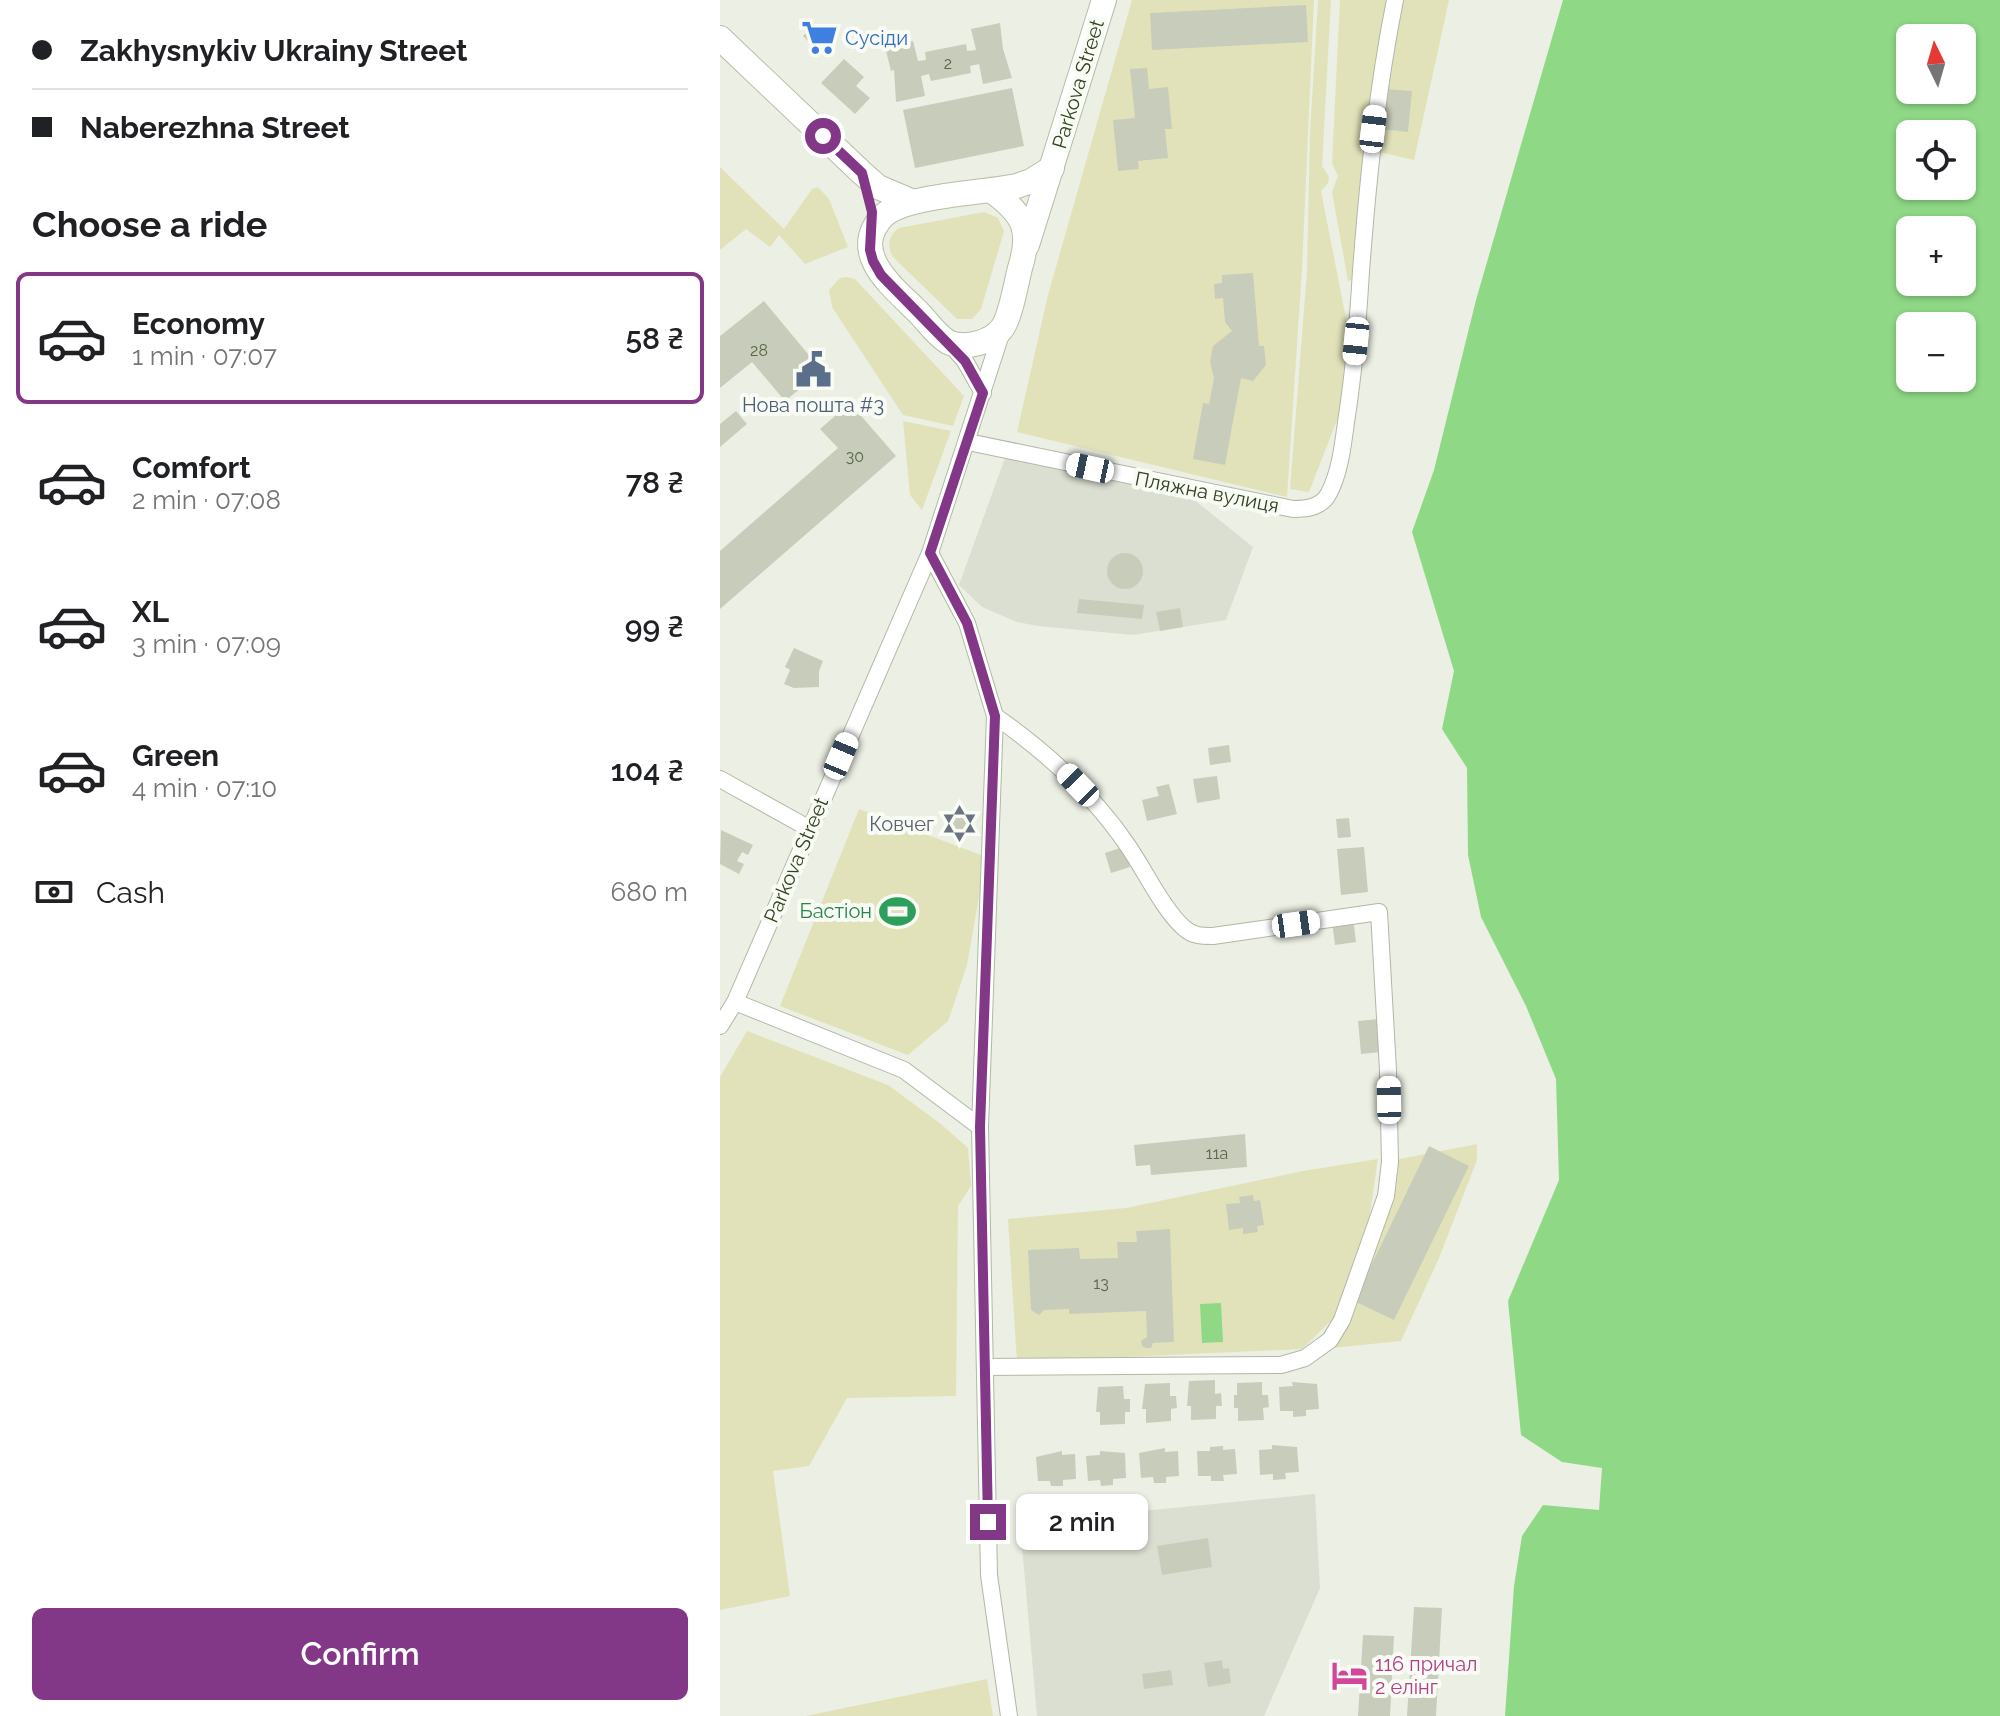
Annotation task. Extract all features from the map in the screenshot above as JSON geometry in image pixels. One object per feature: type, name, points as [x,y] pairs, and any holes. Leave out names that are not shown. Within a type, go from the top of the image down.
[{"type":"street","name":"Parkova Street","points":[[1027,245],[1104,0]]},
{"type":"street","name":"Пляжна вулиця","points":[[968,442],[1293,509],[1319,505],[1328,496],[1343,448],[1370,156],[1380,75],[1395,0]]},
{"type":"street","points":[[720,38],[878,187],[911,201]]},
{"type":"street","name":"Parkova Street","points":[[992,191],[1031,181],[1052,168]]},
{"type":"street","points":[[862,173],[870,197],[873,261],[881,275],[965,361],[983,393]]},
{"type":"street","points":[[871,240],[881,218],[911,201],[992,191],[1010,204],[1022,223],[1027,245],[1003,327],[976,344],[962,346],[947,341]]},
{"type":"street","name":"Parkova Street","points":[[720,1026],[735,1002],[930,553],[1003,327]]},
{"type":"street","points":[[930,553],[967,623],[995,716],[980,1127],[989,1575],[1009,1716]]},
{"type":"street","points":[[985,1367],[1281,1365],[1305,1358],[1330,1340],[1342,1320],[1386,1196],[1390,1162],[1379,912],[1213,936],[1193,935],[1177,921],[1126,843],[1078,785],[1037,746],[995,716]]},
{"type":"street","points":[[720,779],[810,829]]},
{"type":"street","points":[[735,1002],[904,1070],[980,1127]]},
{"type":"shaded area","points":[[1132,0],[1314,0],[1302,269],[1287,497],[1017,432],[1048,295]]},
{"type":"shaded area","points":[[1318,0],[1331,0],[1322,166],[1329,177],[1321,191],[1348,329],[1342,407],[1309,492],[1290,489],[1307,271],[1310,133]]},
{"type":"shaded area","points":[[1340,0],[1387,0],[1365,145],[1352,280],[1348,281],[1332,192],[1338,176],[1332,163]]},
{"type":"shaded area","points":[[1398,0],[1449,0],[1414,160],[1375,151]]},
{"type":"shaded area","points":[[1563,0],[2000,0],[2000,1716],[1505,1716],[1514,1586],[1522,1536],[1543,1505],[1599,1510],[1602,1468],[1562,1462],[1521,1435],[1508,1301],[1559,1180],[1556,1079],[1526,1006],[1481,917],[1468,855],[1467,768],[1442,729],[1454,671],[1412,532],[1434,470],[1476,300]]},
{"type":"shaded area","points":[[720,167],[784,229],[812,189],[818,187],[829,199],[848,247],[805,264],[779,235],[770,247],[746,229],[720,250]]},
{"type":"shaded area","points":[[984,212],[998,218],[1004,231],[981,309],[972,319],[957,319],[894,258],[889,242],[899,228]]},
{"type":"shaded area","points":[[840,278],[855,279],[964,396],[953,426],[903,415],[832,307],[829,290]]},
{"type":"shaded area","points":[[903,421],[951,431],[922,510],[910,495]]},
{"type":"shaded area","points":[[1005,458],[1174,491],[1192,498],[1253,547],[1226,620],[1133,635],[1038,626],[1017,622],[982,607],[959,585]]},
{"type":"shaded area","name":"Бастіон","points":[[859,809],[986,857],[967,965],[948,1021],[908,1055],[780,1006]]},
{"type":"shaded area","points":[[747,1031],[888,1085],[968,1148],[971,1186],[958,1206],[956,1396],[847,1398],[809,1466],[773,1471],[790,1596],[720,1610],[720,1077]]},
{"type":"shaded area","points":[[1477,1144],[1477,1160],[1439,1258],[1401,1341],[1332,1348],[1395,1160]]},
{"type":"shaded area","points":[[1378,1159],[1369,1220],[1337,1315],[1302,1349],[1017,1362],[1008,1219],[1126,1208],[1303,1171]]},
{"type":"shaded area","points":[[1221,1303],[1223,1342],[1202,1343],[1200,1304]]},
{"type":"shaded area","points":[[1315,1494],[1320,1588],[1264,1716],[1037,1716],[1020,1523]]},
{"type":"shaded area","points":[[987,1679],[993,1716],[805,1716]]},
{"type":"building","points":[[1306,5],[1308,42],[1152,50],[1150,13]]},
{"type":"building","points":[[1000,23],[1003,49],[1012,78],[983,84],[979,64],[970,66],[971,73],[931,81],[929,74],[921,76],[925,96],[896,102],[894,70],[891,71],[885,47],[913,41],[918,61],[926,60],[925,52],[966,44],[967,51],[976,50],[971,29]]},
{"type":"building","points":[[816,24],[832,39],[819,52],[803,36]]},
{"type":"building","points":[[844,59],[864,77],[856,86],[870,98],[855,114],[821,83]]},
{"type":"building","points":[[1147,68],[1149,89],[1168,87],[1172,129],[1165,129],[1168,158],[1138,161],[1139,169],[1118,171],[1113,120],[1135,118],[1130,69]]},
{"type":"building","points":[[1012,88],[1024,146],[915,168],[903,110]]},
{"type":"building","points":[[1386,89],[1412,91],[1408,132],[1381,129]]},
{"type":"building","points":[[1253,273],[1259,346],[1264,346],[1266,365],[1253,381],[1241,378],[1225,465],[1193,459],[1203,403],[1209,404],[1214,378],[1210,362],[1213,346],[1232,331],[1225,322],[1223,298],[1215,299],[1214,284],[1222,283],[1222,275]]},
{"type":"building","points":[[764,301],[822,371],[785,401],[752,362],[720,388],[720,336]]},
{"type":"building","points":[[850,403],[896,456],[720,609],[720,551],[838,448],[820,429]]},
{"type":"building","points":[[736,411],[747,424],[720,447],[720,424]]},
{"type":"building","points":[[1125,553],[1138,558],[1143,571],[1138,584],[1125,589],[1112,584],[1107,571],[1112,558]]},
{"type":"building","points":[[1079,599],[1144,605],[1142,619],[1077,613]]},
{"type":"building","points":[[1180,608],[1183,627],[1160,631],[1156,612]]},
{"type":"building","points":[[794,648],[823,661],[819,671],[819,687],[794,688],[784,684],[790,670],[785,667]]},
{"type":"building","points":[[1229,745],[1231,762],[1210,765],[1208,748]]},
{"type":"building","points":[[1217,776],[1220,799],[1197,803],[1193,779]]},
{"type":"building","points":[[1169,784],[1177,814],[1147,821],[1142,800],[1159,796],[1156,787]]},
{"type":"building","name":"Ковчег","points":[[955,812],[965,812],[972,819],[972,829],[965,836],[955,836],[948,829],[948,819]]},
{"type":"building","points":[[1349,818],[1351,837],[1338,838],[1336,819]]},
{"type":"building","points":[[721,830],[753,845],[748,855],[742,852],[737,861],[744,864],[739,874],[720,864]]},
{"type":"building","points":[[1123,847],[1130,867],[1111,873],[1105,853]]},
{"type":"building","points":[[1364,847],[1368,892],[1341,895],[1337,849]]},
{"type":"building","points":[[1353,918],[1356,942],[1335,945],[1332,921]]},
{"type":"building","points":[[1379,1019],[1381,1052],[1361,1054],[1358,1021]]},
{"type":"building","points":[[1245,1134],[1247,1167],[1151,1175],[1150,1165],[1136,1166],[1134,1145]]},
{"type":"building","points":[[1429,1146],[1469,1166],[1394,1320],[1354,1301]]},
{"type":"building","points":[[1253,1195],[1254,1201],[1260,1200],[1264,1225],[1257,1226],[1258,1232],[1243,1234],[1243,1228],[1229,1230],[1226,1204],[1240,1203],[1239,1197]]},
{"type":"building","points":[[1170,1229],[1174,1342],[1153,1343],[1151,1348],[1142,1346],[1141,1341],[1147,1337],[1146,1311],[1069,1314],[1069,1309],[1044,1310],[1039,1315],[1031,1310],[1028,1250],[1079,1248],[1080,1259],[1118,1258],[1117,1242],[1137,1242],[1136,1231]]},
{"type":"building","points":[[1215,1380],[1215,1394],[1221,1393],[1222,1406],[1216,1406],[1216,1419],[1191,1420],[1191,1406],[1187,1406],[1189,1381]]},
{"type":"building","points":[[1262,1382],[1262,1395],[1268,1395],[1269,1407],[1263,1408],[1264,1420],[1238,1421],[1238,1408],[1234,1408],[1237,1383]]},
{"type":"building","points":[[1292,1382],[1317,1384],[1319,1409],[1306,1410],[1306,1416],[1293,1417],[1293,1411],[1280,1411],[1279,1387],[1293,1386]]},
{"type":"building","points":[[1170,1383],[1170,1396],[1176,1396],[1177,1408],[1171,1409],[1171,1421],[1146,1423],[1146,1409],[1142,1409],[1145,1384]]},
{"type":"building","points":[[1123,1386],[1124,1399],[1130,1399],[1130,1412],[1125,1412],[1125,1424],[1100,1425],[1100,1412],[1096,1412],[1098,1387]]},
{"type":"building","points":[[1272,1445],[1297,1447],[1299,1472],[1285,1473],[1286,1479],[1273,1480],[1273,1474],[1260,1475],[1259,1450],[1272,1449]]},
{"type":"building","points":[[1223,1446],[1223,1450],[1235,1449],[1237,1474],[1223,1475],[1224,1481],[1211,1481],[1211,1476],[1198,1476],[1197,1451],[1210,1451],[1210,1447]]},
{"type":"building","points":[[1165,1448],[1165,1452],[1178,1451],[1179,1476],[1166,1477],[1166,1483],[1154,1483],[1153,1477],[1141,1478],[1139,1453]]},
{"type":"building","points":[[1062,1451],[1062,1455],[1075,1454],[1076,1479],[1063,1480],[1063,1486],[1038,1481],[1036,1457]]},
{"type":"building","points":[[1100,1451],[1125,1453],[1126,1478],[1113,1479],[1113,1485],[1101,1486],[1100,1480],[1088,1481],[1086,1456],[1100,1455]]},
{"type":"building","points":[[1208,1538],[1212,1567],[1162,1575],[1157,1546]]},
{"type":"building","points":[[1414,1607],[1442,1608],[1436,1716],[1407,1716]]},
{"type":"building","points":[[1363,1635],[1394,1636],[1390,1716],[1358,1716]]},
{"type":"building","points":[[1222,1660],[1223,1669],[1229,1668],[1231,1683],[1208,1687],[1204,1663]]},
{"type":"building","points":[[1171,1670],[1173,1685],[1144,1689],[1142,1674]]},
{"type":"place","name":"Сусіди","points":[[819,38]]},
{"type":"place","name":"Нова пошта #3","points":[[813,370]]},
{"type":"place","name":"Ковчег","points":[[960,824]]},
{"type":"place","name":"Бастіон","points":[[898,911]]},
{"type":"place","name":"116 причал 2 елінг","points":[[1349,1676]]},
{"type":"route","points":[[823,136],[862,173],[872,212],[870,250],[881,275],[965,361],[983,393],[930,553],[967,623],[995,716],[980,1127],[988,1522]]}]
